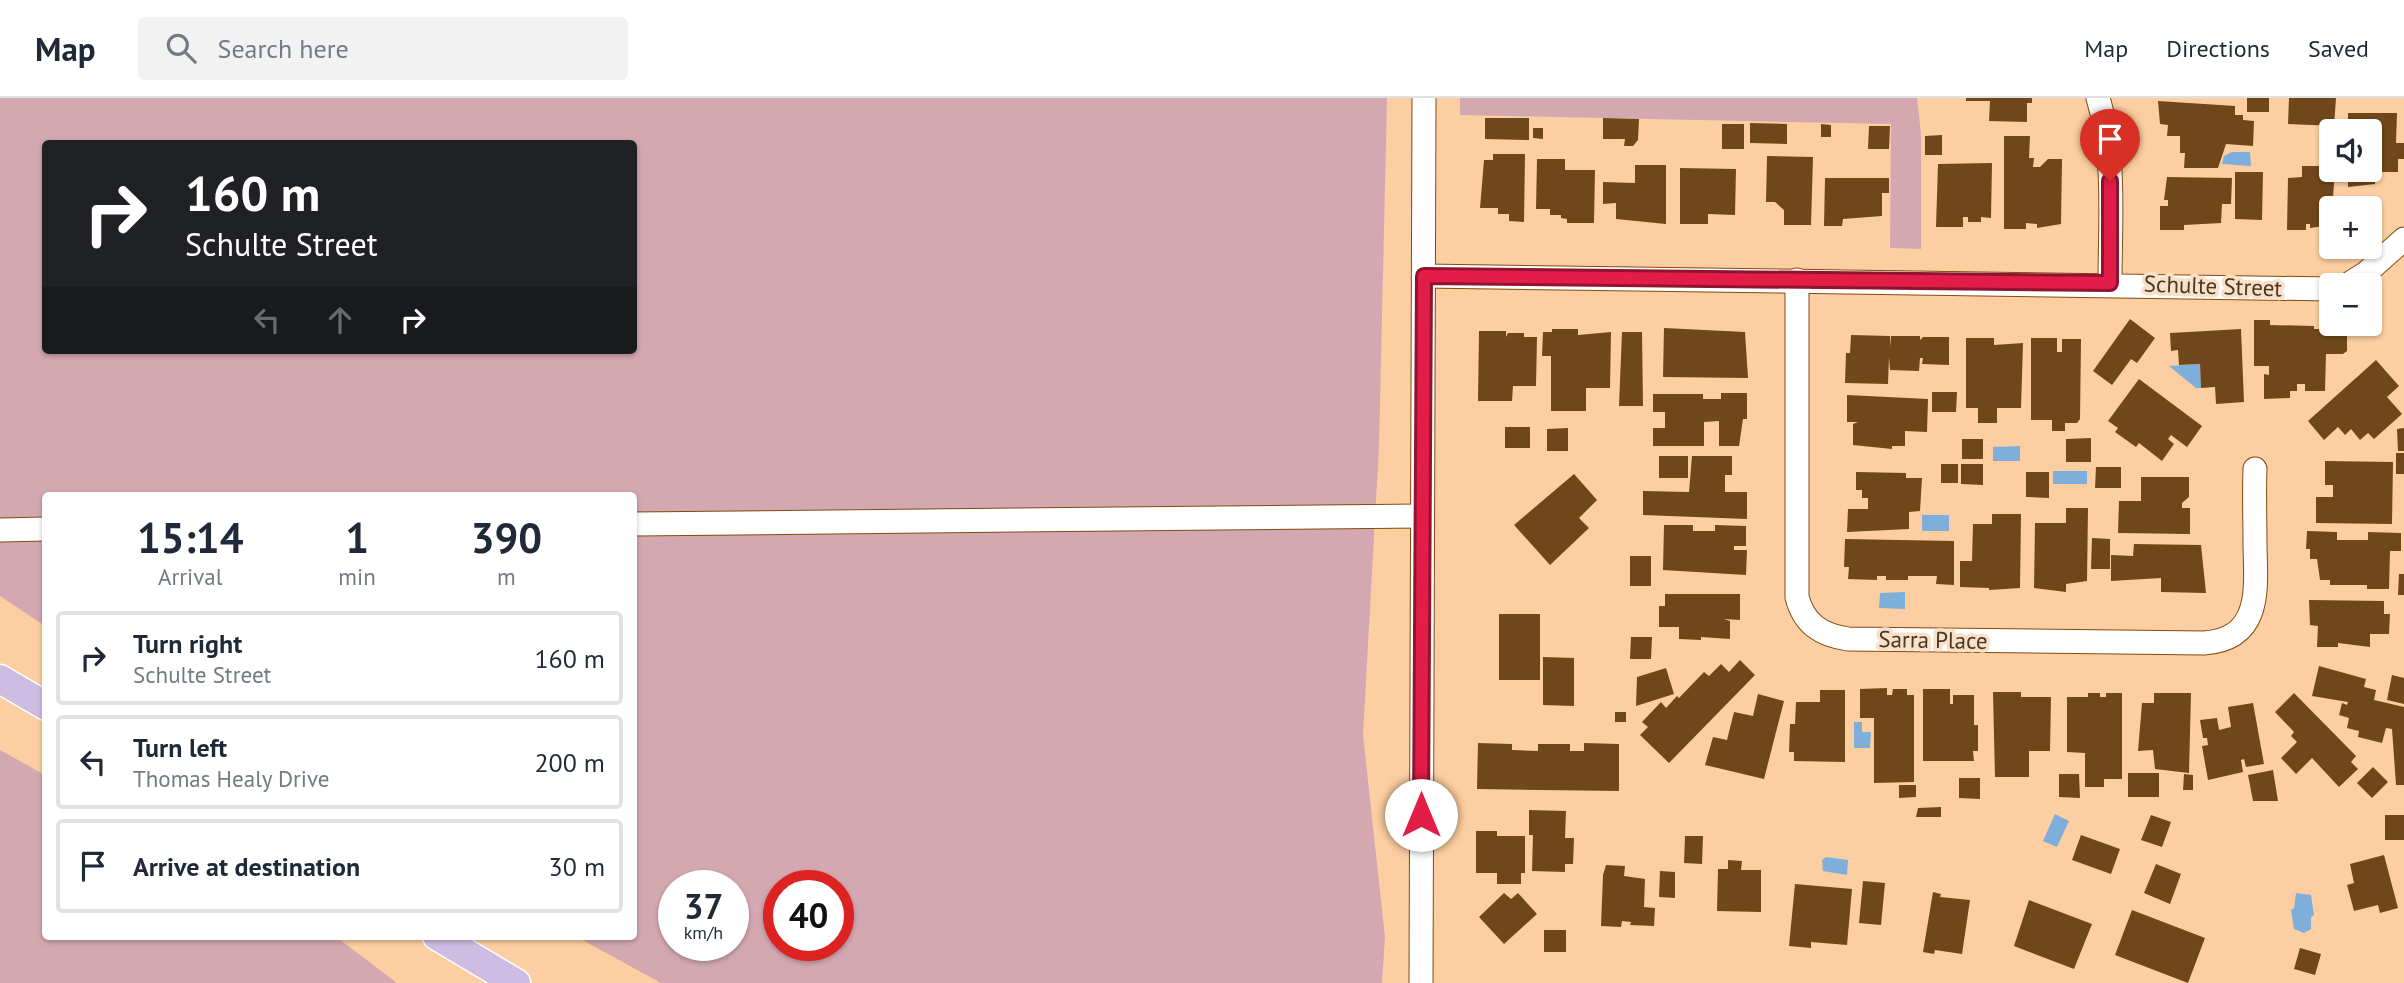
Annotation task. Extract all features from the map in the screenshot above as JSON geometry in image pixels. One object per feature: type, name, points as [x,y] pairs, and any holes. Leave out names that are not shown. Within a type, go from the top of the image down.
[{"type":"main road","points":[[0,679],[42,703]]},
{"type":"main road","points":[[444,940],[516,983]]},
{"type":"street","points":[[1421,983],[1424,98]]},
{"type":"street","points":[[2098,98],[2107,128],[2110,162],[2110,283]]},
{"type":"street","points":[[2366,273],[2403,242]]},
{"type":"street","name":"Schulte Street","points":[[1424,276],[2110,283],[2319,289]]},
{"type":"street","name":"Sarra Place","points":[[1797,280],[1796,587],[1807,629],[1837,637],[1887,639],[2204,643],[2244,635],[2256,592],[2255,469]]},
{"type":"street","points":[[637,524],[1422,516]]},
{"type":"street","points":[[0,530],[42,529]]},
{"type":"shaded area","points":[[0,98],[1387,98],[1379,447],[1363,735],[1385,937],[1382,983],[661,983],[582,940],[637,940],[637,492],[42,492],[42,624],[0,596]]},
{"type":"shaded area","points":[[1460,98],[1917,98],[1921,134],[1921,249],[1890,248],[1891,124],[1460,115]]},
{"type":"shaded area","points":[[0,750],[42,773],[42,940],[340,940],[397,983],[0,983]]},
{"type":"water","points":[[2232,152],[2250,152],[2251,166],[2222,164],[2224,156]]},
{"type":"water","points":[[2200,364],[2201,388],[2196,388],[2169,366]]},
{"type":"water","points":[[2020,446],[2020,461],[1993,461],[1993,447]]},
{"type":"water","points":[[2053,471],[2087,471],[2087,484],[2053,484]]},
{"type":"water","points":[[1922,515],[1949,515],[1949,531],[1922,531]]},
{"type":"water","points":[[1905,592],[1905,609],[1879,608],[1880,593]]},
{"type":"water","points":[[1854,722],[1862,722],[1862,732],[1871,732],[1870,748],[1854,748]]},
{"type":"water","points":[[2055,814],[2069,821],[2057,847],[2043,841]]},
{"type":"water","points":[[1826,857],[1848,860],[1847,875],[1823,871],[1822,860]]},
{"type":"water","points":[[2296,893],[2311,895],[2314,915],[2311,917],[2311,929],[2304,933],[2294,929],[2291,910],[2294,908]]},
{"type":"building","points":[[1966,98],[2032,98],[2032,103],[2027,103],[2027,122],[1989,121],[1990,101],[1966,101]]},
{"type":"building","points":[[2247,98],[2269,98],[2269,112],[2247,112]]},
{"type":"building","points":[[2289,98],[2336,98],[2334,119],[2319,119],[2319,125],[2288,124]]},
{"type":"building","points":[[2158,101],[2235,106],[2235,115],[2243,115],[2243,120],[2254,121],[2253,146],[2226,144],[2218,168],[2184,168],[2185,153],[2180,153],[2180,136],[2167,136],[2168,125],[2160,124]]},
{"type":"building","points":[[2348,113],[2397,113],[2396,143],[2404,143],[2404,159],[2398,159],[2398,172],[2382,172],[2382,119],[2348,119]]},
{"type":"building","points":[[1485,118],[1529,118],[1529,140],[1485,139]]},
{"type":"building","points":[[1603,118],[1639,119],[1638,140],[1633,146],[1624,146],[1625,139],[1603,139]]},
{"type":"building","points":[[1750,123],[1787,124],[1787,144],[1750,143]]},
{"type":"building","points":[[1722,124],[1744,124],[1744,149],[1722,149]]},
{"type":"building","points":[[1821,124],[1831,125],[1831,137],[1821,137]]},
{"type":"building","points":[[1869,126],[1890,126],[1889,149],[1868,149]]},
{"type":"building","points":[[1533,128],[1543,128],[1543,139],[1533,138]]},
{"type":"building","points":[[1942,135],[1942,155],[1925,155],[1925,136]]},
{"type":"building","points":[[2004,136],[2030,136],[2029,158],[2034,158],[2033,167],[2040,167],[2048,159],[2062,159],[2061,224],[2037,228],[2037,224],[2026,223],[2026,229],[2004,229]]},
{"type":"building","points":[[1493,154],[1525,154],[1524,222],[1509,221],[1509,214],[1498,214],[1498,208],[1480,208],[1484,160],[1493,160]]},
{"type":"building","points":[[1767,156],[1813,157],[1811,225],[1784,225],[1784,210],[1775,202],[1766,202]]},
{"type":"building","points":[[1537,159],[1565,159],[1565,170],[1595,170],[1594,223],[1567,223],[1567,219],[1561,218],[1561,215],[1550,215],[1550,209],[1536,209]]},
{"type":"building","points":[[1992,163],[1991,218],[1981,217],[1981,222],[1968,222],[1968,217],[1963,217],[1963,227],[1936,227],[1938,164]]},
{"type":"building","points":[[1635,165],[1666,165],[1666,224],[1616,219],[1616,203],[1603,204],[1603,182],[1635,183]]},
{"type":"building","points":[[2302,166],[2319,166],[2319,182],[2334,182],[2333,196],[2319,196],[2319,227],[2310,228],[2310,224],[2306,224],[2306,230],[2287,230],[2288,178],[2302,177]]},
{"type":"building","points":[[1680,168],[1736,169],[1735,215],[1708,214],[1708,224],[1680,224]]},
{"type":"building","points":[[2235,172],[2263,172],[2262,220],[2235,219]]},
{"type":"building","points":[[2167,177],[2232,178],[2231,204],[2222,204],[2221,223],[2184,225],[2184,230],[2160,230],[2160,206],[2168,206],[2168,200],[2164,200]]},
{"type":"building","points":[[1825,178],[1889,178],[1889,193],[1882,193],[1882,216],[1843,219],[1842,226],[1824,226]]},
{"type":"building","points":[[2348,182],[2375,182],[2375,184],[2348,187]]},
{"type":"building","points":[[2130,319],[2155,338],[2137,363],[2131,359],[2112,385],[2093,371]]},
{"type":"building","points":[[2254,320],[2270,320],[2270,325],[2314,326],[2314,329],[2319,329],[2319,336],[2347,336],[2347,351],[2343,354],[2326,354],[2325,391],[2305,391],[2305,384],[2297,384],[2297,391],[2290,391],[2290,398],[2264,399],[2264,374],[2269,375],[2269,366],[2254,366]]},
{"type":"building","points":[[1664,328],[1745,332],[1748,378],[1663,377]]},
{"type":"building","points":[[1552,329],[1578,329],[1578,335],[1611,332],[1610,388],[1586,388],[1586,411],[1551,411],[1551,356],[1542,356],[1543,332],[1552,332]]},
{"type":"building","points":[[2241,329],[2244,402],[2216,404],[2215,387],[2201,388],[2200,364],[2179,365],[2178,350],[2171,351],[2170,333]]},
{"type":"building","points":[[1479,331],[1506,331],[1506,337],[1508,333],[1524,333],[1524,337],[1537,337],[1536,386],[1513,386],[1512,401],[1478,401]]},
{"type":"building","points":[[1622,332],[1642,332],[1643,406],[1619,406]]},
{"type":"building","points":[[1851,335],[1890,336],[1891,347],[1891,336],[1920,336],[1920,340],[1923,337],[1949,337],[1949,365],[1922,364],[1923,358],[1920,358],[1919,371],[1890,370],[1889,357],[1888,384],[1845,383],[1846,353],[1850,353]]},
{"type":"building","points":[[1966,338],[1994,338],[1994,345],[2023,343],[2021,408],[1997,408],[1997,423],[1978,423],[1978,408],[1966,408]]},
{"type":"building","points":[[2031,338],[2057,338],[2057,352],[2062,352],[2062,339],[2081,339],[2080,419],[2077,423],[2065,423],[2065,431],[2052,431],[2052,420],[2031,420]]},
{"type":"building","points":[[2376,360],[2399,386],[2387,397],[2402,414],[2374,439],[2368,433],[2360,440],[2351,429],[2345,435],[2338,427],[2324,440],[2308,421]]},
{"type":"building","points":[[2139,379],[2202,426],[2187,447],[2171,435],[2168,439],[2174,444],[2162,461],[2139,443],[2136,447],[2115,432],[2118,428],[2108,421]]},
{"type":"building","points":[[1932,392],[1957,392],[1956,412],[1932,412]]},
{"type":"building","points":[[1721,393],[1747,393],[1747,419],[1743,419],[1739,446],[1719,446],[1719,421],[1704,422],[1704,446],[1653,446],[1653,428],[1665,428],[1665,412],[1653,412],[1653,394],[1703,394],[1703,399],[1721,399]]},
{"type":"building","points":[[1847,395],[1928,399],[1927,432],[1905,431],[1905,446],[1892,446],[1892,449],[1853,445],[1853,424],[1858,422],[1847,422]]},
{"type":"building","points":[[1505,427],[1530,427],[1530,448],[1505,448]]},
{"type":"building","points":[[1568,428],[1568,451],[1547,451],[1547,429]]},
{"type":"building","points":[[2404,428],[2404,451],[2398,451],[2397,429]]},
{"type":"building","points":[[2091,438],[2091,462],[2066,462],[2066,439]]},
{"type":"building","points":[[1962,439],[1983,439],[1983,459],[1962,459]]},
{"type":"building","points":[[2396,453],[2404,453],[2404,474],[2396,474]]},
{"type":"building","points":[[1659,456],[1688,456],[1688,478],[1659,478]]},
{"type":"building","points":[[1692,456],[1732,456],[1732,475],[1725,475],[1725,492],[1747,492],[1747,519],[1643,515],[1643,491],[1689,492]]},
{"type":"building","points":[[2325,461],[2393,462],[2392,524],[2316,523],[2316,497],[2333,497],[2333,485],[2325,485]]},
{"type":"building","points":[[1941,464],[1958,464],[1958,483],[1941,483]]},
{"type":"building","points":[[1961,464],[1983,464],[1983,485],[1961,484]]},
{"type":"building","points":[[2096,467],[2121,467],[2121,488],[2095,488]]},
{"type":"building","points":[[1856,472],[1906,473],[1906,478],[1922,478],[1920,511],[1909,512],[1909,529],[1847,532],[1848,509],[1868,509],[1868,498],[1862,498],[1862,490],[1856,490]]},
{"type":"building","points":[[2026,472],[2049,472],[2049,498],[2026,497]]},
{"type":"building","points":[[1574,474],[1597,500],[1579,518],[1589,528],[1550,565],[1514,525]]},
{"type":"building","points":[[2141,477],[2189,477],[2189,497],[2182,503],[2182,508],[2190,508],[2190,534],[2118,533],[2119,501],[2141,501]]},
{"type":"building","points":[[2066,508],[2088,508],[2087,581],[2066,584],[2066,592],[2034,588],[2035,523],[2066,523]]},
{"type":"building","points":[[1992,514],[2021,514],[2020,588],[1989,590],[1960,587],[1960,561],[1972,561],[1973,524],[1992,524]]},
{"type":"building","points":[[1664,525],[1693,525],[1693,531],[1715,531],[1715,525],[1746,526],[1746,546],[1734,546],[1734,550],[1747,550],[1746,575],[1663,570]]},
{"type":"building","points":[[2307,531],[2337,532],[2337,540],[2368,540],[2368,532],[2401,533],[2401,551],[2390,551],[2389,589],[2367,589],[2367,585],[2330,585],[2330,580],[2320,580],[2317,559],[2310,559],[2310,549],[2306,549]]},
{"type":"building","points":[[2092,538],[2110,539],[2110,569],[2091,569]]},
{"type":"building","points":[[1845,539],[1954,541],[1954,585],[1936,584],[1937,576],[1908,576],[1908,580],[1886,580],[1886,576],[1877,576],[1877,580],[1848,579],[1849,567],[1844,567]]},
{"type":"building","points":[[2134,544],[2201,545],[2206,593],[2161,592],[2161,578],[2111,581],[2111,555],[2133,556]]},
{"type":"building","points":[[1630,556],[1651,556],[1651,586],[1630,586]]},
{"type":"building","points":[[2399,574],[2404,574],[2404,595],[2398,595]]},
{"type":"building","points":[[1665,594],[1740,594],[1740,620],[1724,619],[1730,621],[1730,639],[1679,639],[1679,627],[1659,627],[1659,606],[1665,606]]},
{"type":"building","points":[[2309,600],[2384,601],[2384,614],[2390,614],[2389,634],[2370,634],[2370,647],[2338,643],[2338,647],[2317,647],[2318,626],[2310,625]]},
{"type":"building","points":[[1499,614],[1540,614],[1540,680],[1499,680]]},
{"type":"building","points":[[1631,637],[1652,637],[1651,659],[1630,659]]},
{"type":"building","points":[[1543,657],[1574,658],[1574,706],[1543,705]]},
{"type":"building","points":[[1740,660],[1755,675],[1669,763],[1640,735],[1648,727],[1642,722],[1661,702],[1666,708],[1677,696],[1679,698],[1704,672],[1709,676],[1721,664],[1729,672]]},
{"type":"building","points":[[2319,666],[2366,679],[2364,687],[2376,690],[2374,700],[2404,707],[2404,785],[2396,785],[2392,729],[2386,728],[2382,743],[2358,737],[2359,731],[2347,728],[2349,718],[2339,715],[2342,703],[2347,705],[2348,702],[2312,696]]},
{"type":"building","points":[[1666,668],[1674,694],[1636,706],[1637,677]]},
{"type":"building","points":[[2392,675],[2404,678],[2404,704],[2387,700]]},
{"type":"building","points":[[1887,688],[1887,695],[1892,695],[1893,689],[1907,689],[1907,695],[1914,695],[1914,782],[1874,783],[1874,718],[1860,718],[1860,689]]},
{"type":"building","points":[[1923,689],[1950,689],[1950,704],[1953,704],[1953,695],[1974,695],[1974,725],[1978,725],[1978,751],[1973,751],[1974,761],[1923,761]]},
{"type":"building","points":[[1820,690],[1845,690],[1845,762],[1794,761],[1794,752],[1789,752],[1790,724],[1795,724],[1796,702],[1820,702]]},
{"type":"building","points":[[1993,692],[2021,692],[2021,697],[2051,697],[2050,751],[2029,751],[2029,777],[1995,777]]},
{"type":"building","points":[[2088,693],[2100,693],[2100,697],[2106,697],[2106,693],[2122,693],[2122,779],[2104,779],[2104,787],[2085,787],[2085,753],[2067,752],[2067,697],[2088,697]]},
{"type":"building","points":[[2154,693],[2191,693],[2189,773],[2155,769],[2153,750],[2138,751],[2142,703],[2154,703]]},
{"type":"building","points":[[2294,693],[2356,756],[2351,762],[2358,769],[2339,787],[2312,758],[2296,774],[2281,758],[2297,742],[2291,736],[2294,732],[2275,712]]},
{"type":"building","points":[[1758,694],[1784,701],[1764,779],[1705,765],[1713,737],[1727,740],[1734,712],[1753,716]]},
{"type":"building","points":[[2253,703],[2264,764],[2246,767],[2244,759],[2241,760],[2243,772],[2208,780],[2202,746],[2208,745],[2207,738],[2203,738],[2200,720],[2217,718],[2219,730],[2231,727],[2228,707]]},
{"type":"building","points":[[1615,712],[1626,712],[1626,722],[1615,722]]},
{"type":"building","points":[[1478,743],[1512,744],[1512,750],[1538,751],[1538,744],[1570,744],[1570,751],[1584,751],[1584,743],[1619,744],[1619,791],[1477,789]]},
{"type":"building","points":[[2373,767],[2388,782],[2372,798],[2357,783]]},
{"type":"building","points":[[2273,770],[2278,801],[2253,801],[2248,775]]},
{"type":"building","points":[[2128,773],[2159,773],[2159,797],[2128,797]]},
{"type":"building","points":[[2059,774],[2079,774],[2080,798],[2059,797]]},
{"type":"building","points":[[2184,774],[2193,775],[2193,790],[2183,790]]},
{"type":"building","points":[[1959,778],[1980,778],[1980,799],[1959,798]]},
{"type":"building","points":[[1899,785],[1916,785],[1916,797],[1899,798]]},
{"type":"building","points":[[1941,807],[1941,817],[1916,817],[1918,808]]},
{"type":"building","points":[[1529,810],[1566,811],[1565,838],[1574,838],[1573,864],[1565,864],[1565,872],[1532,871],[1533,835],[1529,835]]},
{"type":"building","points":[[2151,815],[2171,822],[2162,847],[2141,840]]},
{"type":"building","points":[[2385,815],[2404,815],[2404,840],[2385,840]]},
{"type":"building","points":[[1476,831],[1497,831],[1497,836],[1525,836],[1525,873],[1521,873],[1521,884],[1497,884],[1497,873],[1476,873]]},
{"type":"building","points":[[2081,835],[2120,849],[2111,874],[2072,860]]},
{"type":"building","points":[[1685,836],[1703,836],[1702,864],[1684,863]]},
{"type":"building","points":[[2384,855],[2398,908],[2380,913],[2378,905],[2354,911],[2347,885],[2354,883],[2350,864]]},
{"type":"building","points":[[1728,860],[1742,861],[1741,870],[1761,870],[1761,912],[1717,911],[1718,869],[1728,869]]},
{"type":"building","points":[[2156,864],[2181,874],[2170,904],[2144,893]]},
{"type":"building","points":[[1606,865],[1625,866],[1624,876],[1645,879],[1644,907],[1655,908],[1654,926],[1630,925],[1631,922],[1622,921],[1621,927],[1601,926],[1603,875]]},
{"type":"building","points":[[1660,871],[1675,872],[1675,898],[1659,897]]},
{"type":"building","points":[[1863,881],[1885,883],[1881,925],[1859,923]]},
{"type":"building","points":[[1795,884],[1852,889],[1847,945],[1811,942],[1811,948],[1789,946]]},
{"type":"building","points":[[1933,892],[1941,894],[1940,897],[1970,900],[1962,954],[1935,950],[1934,954],[1923,952]]},
{"type":"building","points":[[1504,893],[1511,899],[1518,893],[1537,914],[1504,944],[1479,917]]},
{"type":"building","points":[[2029,900],[2092,924],[2074,969],[2014,946]]},
{"type":"building","points":[[2132,910],[2205,938],[2188,983],[2115,955]]},
{"type":"building","points":[[1544,930],[1566,930],[1566,952],[1544,952]]},
{"type":"building","points":[[2300,948],[2321,954],[2315,975],[2294,969]]},
{"type":"route","points":[[1421,815],[1424,276],[2110,283],[2110,181]]}]
